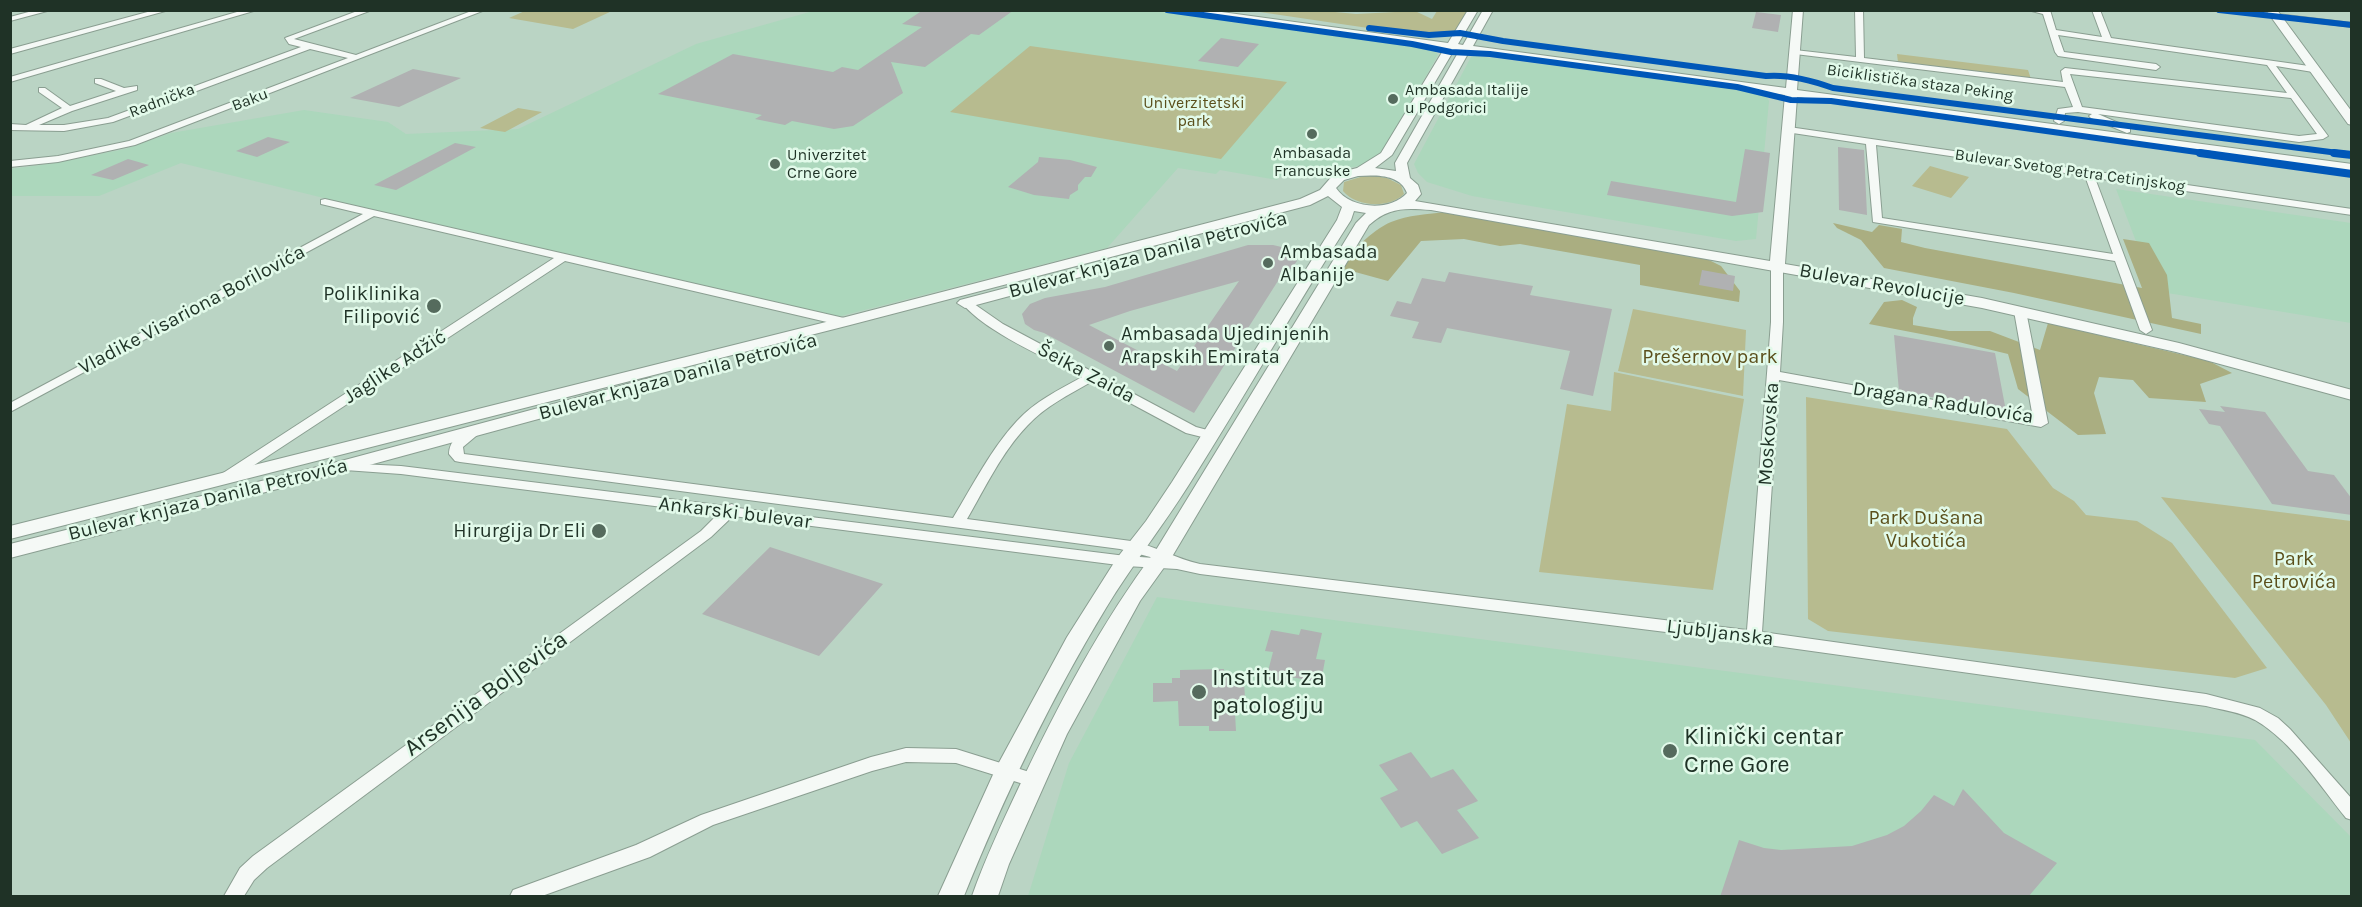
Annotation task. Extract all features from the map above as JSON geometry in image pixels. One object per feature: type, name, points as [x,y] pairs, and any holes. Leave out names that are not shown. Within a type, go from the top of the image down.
[{"type":"main road","points":[[1180,10],[1461,44],[2352,160]]},
{"type":"main road","points":[[1226,10],[1461,44]]},
{"type":"main road","points":[[1406,204],[1414,194],[1401,163],[1461,44],[1473,10]]},
{"type":"main road","points":[[1461,44],[1488,10]]},
{"type":"main road","name":"Moskovska","points":[[1778,262],[1798,10]]},
{"type":"main road","points":[[2273,14],[2352,121]]},
{"type":"main road","name":"Bulevar knjaza Danila Petrovića","points":[[10,533],[844,322],[1305,201],[1330,188],[1332,181],[1340,176],[1359,171],[1386,155],[1461,44]]},
{"type":"main road","points":[[1792,88],[2352,168]]},
{"type":"main road","name":"Bulevar Revolucije","points":[[1359,171],[1388,173],[1440,200],[1778,262],[2020,311],[2169,346],[2352,395]]},
{"type":"main road","points":[[951,897],[965,861],[1007,771],[1052,683],[1131,554],[1156,522],[1344,220],[1347,204],[1334,196],[1330,188]]},
{"type":"main road","name":"Bulevar knjaza Danila Petrovića","points":[[10,551],[345,466],[628,389],[1347,204]]},
{"type":"main road","name":"Bulevar Revolucije","points":[[1347,204],[1379,209],[1406,204],[1429,206],[1963,291],[2146,330],[2352,386]]},
{"type":"main road","points":[[985,897],[996,864],[1033,780],[1127,605],[1165,561],[1358,230],[1379,209]]},
{"type":"street","points":[[10,19],[48,10]]},
{"type":"street","points":[[10,52],[166,10]]},
{"type":"street","points":[[10,80],[254,10]]},
{"type":"street","points":[[358,58],[292,42],[289,38],[369,10]]},
{"type":"street","name":"Baku","points":[[10,165],[58,159],[132,143],[483,10]]},
{"type":"street","points":[[1860,10],[1860,60]]},
{"type":"street","points":[[2031,10],[2046,11],[2061,54],[2156,67]]},
{"type":"street","points":[[2096,10],[2108,39]]},
{"type":"street","points":[[2219,10],[2273,14],[2352,26]]},
{"type":"street","points":[[2053,32],[2313,69]]},
{"type":"street","points":[[2145,45],[2163,81]]},
{"type":"street","name":"Radnička","points":[[10,127],[63,128],[110,120],[309,46]]},
{"type":"street","points":[[1794,52],[2068,86]]},
{"type":"street","points":[[2059,121],[2061,111],[2078,109],[2299,139],[2323,135],[2269,62]]},
{"type":"street","points":[[2127,130],[2078,109],[2068,86],[2065,71],[2294,96]]},
{"type":"street","points":[[98,81],[123,91]]},
{"type":"street","points":[[25,128],[69,109],[134,88]]},
{"type":"street","points":[[42,90],[69,109]]},
{"type":"street","name":"Bulevar Svetog Petra Cetinjskog","points":[[1788,130],[2352,212]]},
{"type":"street","points":[[1871,142],[1877,220],[2121,259]]},
{"type":"street","points":[[2089,174],[2146,330]]},
{"type":"street","points":[[325,202],[844,322]]},
{"type":"street","name":"Vladike Visariona Borilovića","points":[[10,408],[374,212]]},
{"type":"street","name":"Jaglike Adžić","points":[[224,478],[565,256]]},
{"type":"street","name":"Moskovska","points":[[1754,638],[1777,322],[1778,262]]},
{"type":"street","name":"Šeika Zaida","points":[[967,302],[999,327],[1191,430],[1210,435]]},
{"type":"street","name":"Dragana Radulovića","points":[[1773,375],[2041,423],[2020,311]]},
{"type":"street","points":[[958,522],[1002,450],[1022,423],[1045,403],[1092,376]]},
{"type":"street","name":"Ankarski bulevar","points":[[475,431],[456,446],[456,454],[460,458],[958,522],[1131,554]]},
{"type":"street","name":"Ankarski bulevar","points":[[345,466],[401,470],[729,513],[1131,554]]},
{"type":"street","name":"Arsenija Boljevića","points":[[234,897],[247,874],[260,861],[696,541],[729,513],[743,496]]},
{"type":"street","name":"Ljubljanska","points":[[1131,554],[1212,571],[1754,638],[2228,704],[2260,715],[2288,738],[2352,813]]},
{"type":"street","points":[[520,897],[643,850],[707,820],[871,764],[906,755],[937,754],[974,760],[1033,780]]},
{"type":"shaded area","name":"Univerzitet Crne Gore","points":[[813,11],[1163,11],[1421,46],[1434,49],[1438,55],[1380,157],[1365,165],[1342,169],[1325,179],[1284,172],[1277,180],[1220,170],[1216,174],[1178,168],[1107,248],[837,317],[389,214],[181,163],[99,196],[11,196],[10,169],[125,149],[171,133],[304,110],[388,122],[406,134],[518,129],[696,44]]},
{"type":"shaded area","points":[[1471,57],[1747,90],[1766,96],[1769,101],[1756,239],[1736,241],[1472,196],[1427,182],[1418,173],[1414,164]]},
{"type":"shaded area","points":[[2116,189],[2351,223],[2351,323],[2155,291]]},
{"type":"shaded area","points":[[1446,212],[1707,259],[1721,266],[1740,291],[1739,302],[1640,285],[1640,265],[1520,244],[1500,246],[1464,239],[1421,241],[1388,281],[1337,267],[1369,236],[1383,226],[1411,216]]},
{"type":"shaded area","points":[[1833,223],[1872,232],[1879,225],[1902,229],[1901,242],[1925,248],[2142,288],[2123,239],[2149,243],[2167,275],[2172,318],[2201,324],[2201,334],[2014,293],[1884,268],[1861,240],[1837,228]]},
{"type":"shaded area","points":[[1902,300],[1917,307],[1913,325],[1949,331],[1990,331],[2040,350],[2048,323],[2209,361],[2232,373],[2200,384],[2206,402],[2149,398],[2133,380],[2099,377],[2094,393],[2106,434],[2078,435],[2018,389],[2008,354],[1869,324],[1884,302]]},
{"type":"shaded area","name":"Klinički centar Crne Gore","points":[[1157,597],[2255,740],[2352,838],[2351,896],[1028,896],[1069,763]]},
{"type":"green space","points":[[527,10],[612,11],[573,29],[509,18]]},
{"type":"green space","points":[[1253,11],[1325,11],[1356,14],[1415,11],[1432,19],[1437,11],[1468,11],[1454,33],[1429,37]]},
{"type":"green space","name":"Univerzitetski park","points":[[1030,46],[1287,82],[1221,159],[950,112]]},
{"type":"green space","points":[[1897,54],[2028,70],[2031,79],[1898,62]]},
{"type":"green space","points":[[518,108],[542,112],[505,132],[480,128]]},
{"type":"green space","points":[[1930,166],[1969,177],[1951,198],[1912,186]]},
{"type":"green space","points":[[1367,175],[1387,178],[1401,185],[1404,194],[1390,202],[1373,204],[1356,200],[1343,191],[1344,182]]},
{"type":"green space","name":"Prešernov park","points":[[1633,309],[1746,330],[1743,396],[1618,371]]},
{"type":"green space","points":[[1614,372],[1744,399],[1713,590],[1539,572],[1567,404],[1611,411]]},
{"type":"green space","name":"Park Dušana Vukotića","points":[[1806,397],[2007,429],[2053,488],[2074,501],[2086,515],[2137,521],[2172,543],[2267,668],[2235,678],[1828,631],[1808,619]]},
{"type":"green space","name":"Park Petrovića","points":[[2161,497],[2351,521],[2351,743],[2326,705]]},
{"type":"building","points":[[923,10],[1014,10],[979,35],[971,34],[925,67],[891,62],[903,93],[853,126],[834,129],[792,121],[785,125],[755,119],[762,115],[658,94],[733,54],[833,72],[842,67],[858,70],[922,27],[902,24]]},
{"type":"building","points":[[1756,12],[1781,15],[1778,32],[1752,28]]},
{"type":"building","points":[[1221,38],[1259,44],[1238,67],[1198,61]]},
{"type":"building","points":[[413,69],[461,78],[399,107],[350,98]]},
{"type":"building","points":[[268,137],[290,142],[257,157],[236,151]]},
{"type":"building","points":[[455,143],[476,147],[396,190],[374,185]]},
{"type":"building","points":[[1838,147],[1864,150],[1867,215],[1839,210]]},
{"type":"building","points":[[1745,149],[1770,153],[1763,212],[1732,216],[1607,195],[1611,181],[1736,202]]},
{"type":"building","points":[[1039,157],[1070,160],[1097,167],[1091,177],[1085,177],[1078,185],[1078,190],[1070,195],[1069,199],[1034,195],[1008,187],[1038,162]]},
{"type":"building","points":[[128,159],[149,165],[113,180],[91,175]]},
{"type":"building","points":[[1248,245],[1273,245],[1286,248],[1294,253],[1297,261],[1292,268],[1283,273],[1194,413],[1025,324],[1022,314],[1030,304],[1045,298],[1105,287]],"holes":[[[1239,281],[1177,371],[1089,325],[1130,311]]]},
{"type":"building","points":[[1702,270],[1735,276],[1733,291],[1699,285]]},
{"type":"building","points":[[1449,272],[1533,286],[1530,295],[1612,309],[1593,396],[1560,389],[1570,351],[1447,328],[1441,343],[1412,338],[1419,322],[1390,316],[1397,301],[1411,304],[1422,278],[1445,282]]},
{"type":"building","points":[[1894,335],[1995,353],[2006,411],[1899,391]]},
{"type":"building","points":[[2220,406],[2265,412],[2308,471],[2334,475],[2352,499],[2352,515],[2272,504],[2220,426],[2209,424],[2199,409],[2225,412]]},
{"type":"building","points":[[770,547],[883,584],[819,656],[702,614]]},
{"type":"building","points":[[1301,629],[1322,633],[1316,659],[1325,660],[1321,682],[1290,677],[1289,683],[1266,679],[1273,652],[1265,651],[1271,630],[1299,635]]},
{"type":"building","name":"Institut za patologiju","points":[[1224,669],[1224,674],[1231,674],[1231,682],[1244,682],[1246,713],[1235,713],[1236,731],[1209,731],[1209,726],[1179,726],[1178,701],[1153,702],[1153,683],[1172,683],[1172,678],[1180,678],[1180,670]]},
{"type":"building","points":[[1411,752],[1431,778],[1453,769],[1478,801],[1457,810],[1479,838],[1442,854],[1417,821],[1401,828],[1380,798],[1398,790],[1379,765]]},
{"type":"building","points":[[1963,789],[2004,833],[2057,863],[2028,897],[1720,897],[1739,840],[1764,848],[1781,850],[1852,846],[1887,835],[1904,826],[1934,795],[1954,806]]},
{"type":"cycle path","points":[[1167,10],[1412,44],[1461,53],[1490,54],[1737,87],[1791,100],[1831,101],[2352,174]]},
{"type":"cycle path","points":[[2219,10],[2352,25]]},
{"type":"cycle path","name":"Biciklistička staza Peking","points":[[1369,28],[1429,35],[1460,33],[1503,41],[1766,76],[1779,75],[1811,80],[1833,88],[2352,155]]},
{"type":"place","name":"Ambasada Italije u Podgorici","points":[[1393,99]]},
{"type":"place","name":"Ambasada Francuske","points":[[1312,134]]},
{"type":"place","name":"Univerzitet Crne Gore","points":[[775,164]]},
{"type":"place","name":"Ambasada Albanije","points":[[1268,263]]},
{"type":"place","name":"Poliklinika Filipović","points":[[434,306]]},
{"type":"place","name":"Ambasada Ujedinjenih Arapskih Emirata","points":[[1109,346]]},
{"type":"place","name":"Hirurgija Dr Eli","points":[[599,531]]},
{"type":"place","name":"Institut za patologiju","points":[[1199,692]]},
{"type":"place","name":"Klinički centar Crne Gore","points":[[1670,751]]}]
